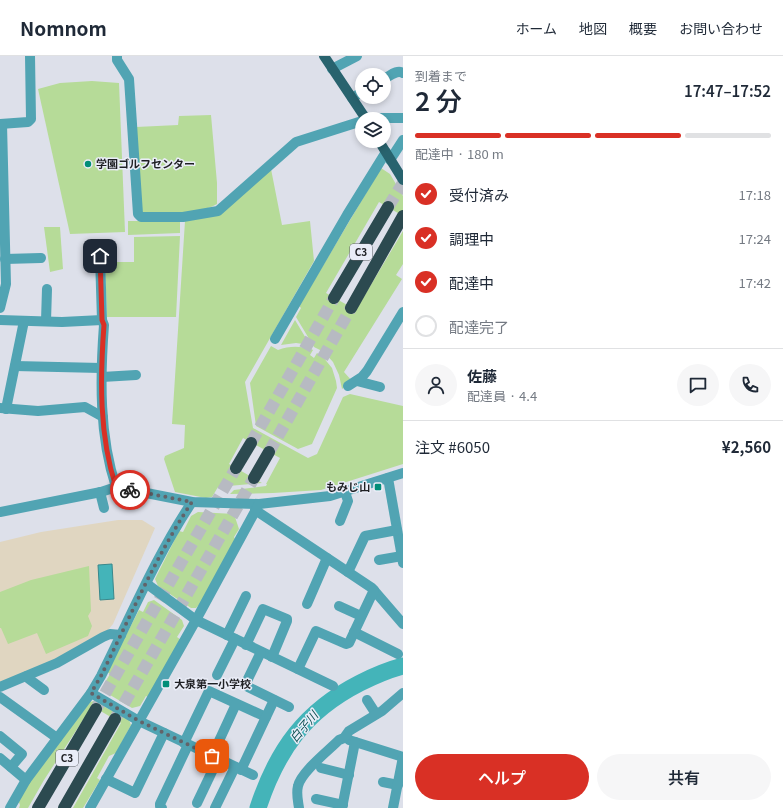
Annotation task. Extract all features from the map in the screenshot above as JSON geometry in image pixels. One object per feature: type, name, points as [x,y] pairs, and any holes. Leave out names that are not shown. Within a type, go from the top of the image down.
[{"type":"highway","name":"C3","points":[[334,298],[388,207]]},
{"type":"highway","name":"C3","points":[[351,308],[403,216]]},
{"type":"highway","points":[[236,468],[251,442]]},
{"type":"highway","points":[[254,478],[269,452]]},
{"type":"highway","name":"C3","points":[[38,808],[96,709]]},
{"type":"highway","name":"C3","points":[[64,808],[115,719]]},
{"type":"main road","points":[[324,56],[362,112]]},
{"type":"main road","points":[[383,148],[403,180]]},
{"type":"street","points":[[0,308],[6,284],[1,124],[28,122],[31,119],[30,56]]},
{"type":"street","points":[[117,56],[117,60],[129,79],[138,214],[141,217],[183,217],[218,210],[296,142],[355,123]]},
{"type":"street","points":[[332,69],[357,56]]},
{"type":"street","points":[[391,75],[397,72],[403,73]]},
{"type":"street","points":[[391,118],[403,118]]},
{"type":"street","points":[[275,339],[347,215],[388,156],[403,140]]},
{"type":"street","points":[[103,254],[100,256],[102,320],[104,325],[101,389],[110,469],[116,487]]},
{"type":"street","points":[[5,259],[41,258]]},
{"type":"street","points":[[46,321],[47,289]]},
{"type":"street","points":[[348,386],[367,371],[403,312]]},
{"type":"street","points":[[0,320],[102,320]]},
{"type":"street","points":[[24,321],[15,366],[3,409],[38,411],[85,407],[104,417]]},
{"type":"street","points":[[15,366],[136,376]]},
{"type":"street","points":[[357,380],[380,387]]},
{"type":"street","points":[[0,511],[100,492],[116,487],[192,502],[257,507],[320,498],[345,492],[403,473]]},
{"type":"street","points":[[379,560],[402,555],[397,530],[399,514],[388,478]]},
{"type":"street","points":[[100,492],[104,508]]},
{"type":"street","points":[[340,521],[348,501],[345,492]]},
{"type":"street","points":[[10,808],[26,780],[91,693],[146,584],[177,526],[192,502]]},
{"type":"street","points":[[257,507],[374,590],[403,624]]},
{"type":"street","points":[[90,808],[196,620],[257,507]]},
{"type":"street","points":[[348,572],[365,536],[397,530]]},
{"type":"street","points":[[307,604],[327,558]]},
{"type":"street","points":[[146,584],[196,620],[333,686]]},
{"type":"street","points":[[298,669],[316,631],[347,644],[374,590]]},
{"type":"street","points":[[217,675],[246,596]]},
{"type":"street","points":[[339,606],[361,616]]},
{"type":"street","points":[[246,645],[263,609],[287,619],[272,657]]},
{"type":"street","points":[[354,632],[398,654]]},
{"type":"street","points":[[0,687],[58,663],[103,637],[110,634],[121,635]]},
{"type":"street","points":[[261,652],[246,684],[248,687],[289,707]]},
{"type":"street","points":[[27,676],[44,690]]},
{"type":"street","points":[[162,808],[160,804],[209,691],[266,717]]},
{"type":"street","points":[[91,693],[139,721],[253,775]]},
{"type":"street","points":[[299,808],[297,796],[301,778],[339,740],[344,738],[349,731],[376,714],[403,693]]},
{"type":"street","points":[[0,697],[57,738]]},
{"type":"street","points":[[215,808],[238,769],[274,700]]},
{"type":"street","points":[[366,700],[376,714]]},
{"type":"street","points":[[197,803],[236,704]]},
{"type":"street","points":[[106,779],[135,792],[164,733]]},
{"type":"street","points":[[0,736],[22,754],[11,767]]},
{"type":"street","points":[[344,738],[403,758],[393,808]]},
{"type":"street","points":[[316,799],[342,806],[355,742]]},
{"type":"street","points":[[0,758],[26,780]]},
{"type":"street","points":[[321,768],[348,776]]},
{"type":"street","points":[[383,782],[398,785]]},
{"type":"shaded area","points":[[118,520],[142,520],[155,528],[113,624],[108,630],[55,660],[0,683],[0,542],[41,532]]},
{"type":"green space","name":"学園ゴルフセンター","points":[[92,81],[119,83],[125,232],[70,234],[38,89],[60,83]]},
{"type":"green space","points":[[211,115],[217,183],[217,204],[209,208],[190,212],[142,213],[136,127],[178,125],[179,116]]},
{"type":"green space","points":[[381,168],[390,174],[403,196],[403,216],[379,202],[326,293],[356,310],[403,231],[403,264],[396,275],[402,279],[344,372],[352,381],[342,389],[339,375],[333,362],[324,352],[314,347],[296,317],[301,308],[299,306]]},
{"type":"green space","points":[[271,169],[282,225],[310,221],[314,261],[245,382],[253,428],[308,458],[317,454],[343,397],[350,394],[403,406],[403,464],[321,490],[230,494],[234,490],[266,486],[280,458],[243,438],[229,464],[262,483],[218,487],[212,497],[206,498],[175,492],[164,459],[165,456],[184,448],[185,425],[172,424],[185,221],[220,215]]},
{"type":"green space","points":[[128,221],[180,221],[180,233],[128,235]]},
{"type":"green space","points":[[44,227],[60,227],[63,269],[50,272]]},
{"type":"green space","points":[[180,236],[176,317],[107,317],[105,262],[134,262],[134,237]]},
{"type":"green space","points":[[295,320],[310,345],[296,343],[281,345]]},
{"type":"green space","points":[[271,346],[278,350],[298,347],[313,350],[310,355],[314,358],[317,353],[323,357],[332,368],[336,381],[337,388],[312,444],[298,449],[256,426],[250,383]]},
{"type":"green space","points":[[198,512],[234,514],[239,529],[200,604],[196,608],[191,608],[158,586],[155,579],[179,531],[183,532],[191,516]]},
{"type":"green space","points":[[89,566],[91,611],[88,616],[92,626],[88,636],[46,654],[37,633],[8,644],[0,628],[0,592],[31,580]]},
{"type":"green space","points":[[154,600],[182,620],[184,626],[177,637],[181,640],[148,697],[146,696],[140,706],[132,708],[105,692],[104,684],[110,674],[107,672],[139,610],[143,612],[148,602]]},
{"type":"green space","points":[[94,701],[129,720],[131,725],[116,753],[109,756],[97,778],[100,780],[83,808],[73,808],[121,723],[92,706],[44,780],[28,808],[19,808],[20,805],[18,800],[30,782],[90,702]]},
{"type":"water","points":[[112,564],[114,599],[100,600],[98,565]]},
{"type":"waterway","name":"白子川","points":[[258,808],[274,768],[284,750],[309,720],[324,706],[360,683],[381,673],[403,666]]},
{"type":"tunnel","points":[[388,207],[403,183]]},
{"type":"tunnel","points":[[251,443],[334,298]]},
{"type":"tunnel","points":[[269,452],[351,308]]},
{"type":"tunnel","points":[[96,709],[236,468]]},
{"type":"tunnel","points":[[115,719],[254,478]]},
{"type":"way so far","points":[[130,490],[192,502],[177,526],[146,584],[101,676],[91,693],[139,721],[212,756]]},
{"type":"place","name":"学園ゴルフセンター","points":[[88,164]]},
{"type":"place","name":"もみじ山","points":[[378,487]]},
{"type":"place","name":"大泉第一小学校","points":[[166,684]]},
{"type":"route","points":[[100,256],[102,320],[104,325],[101,389],[107,455],[116,487],[130,490]]}]
